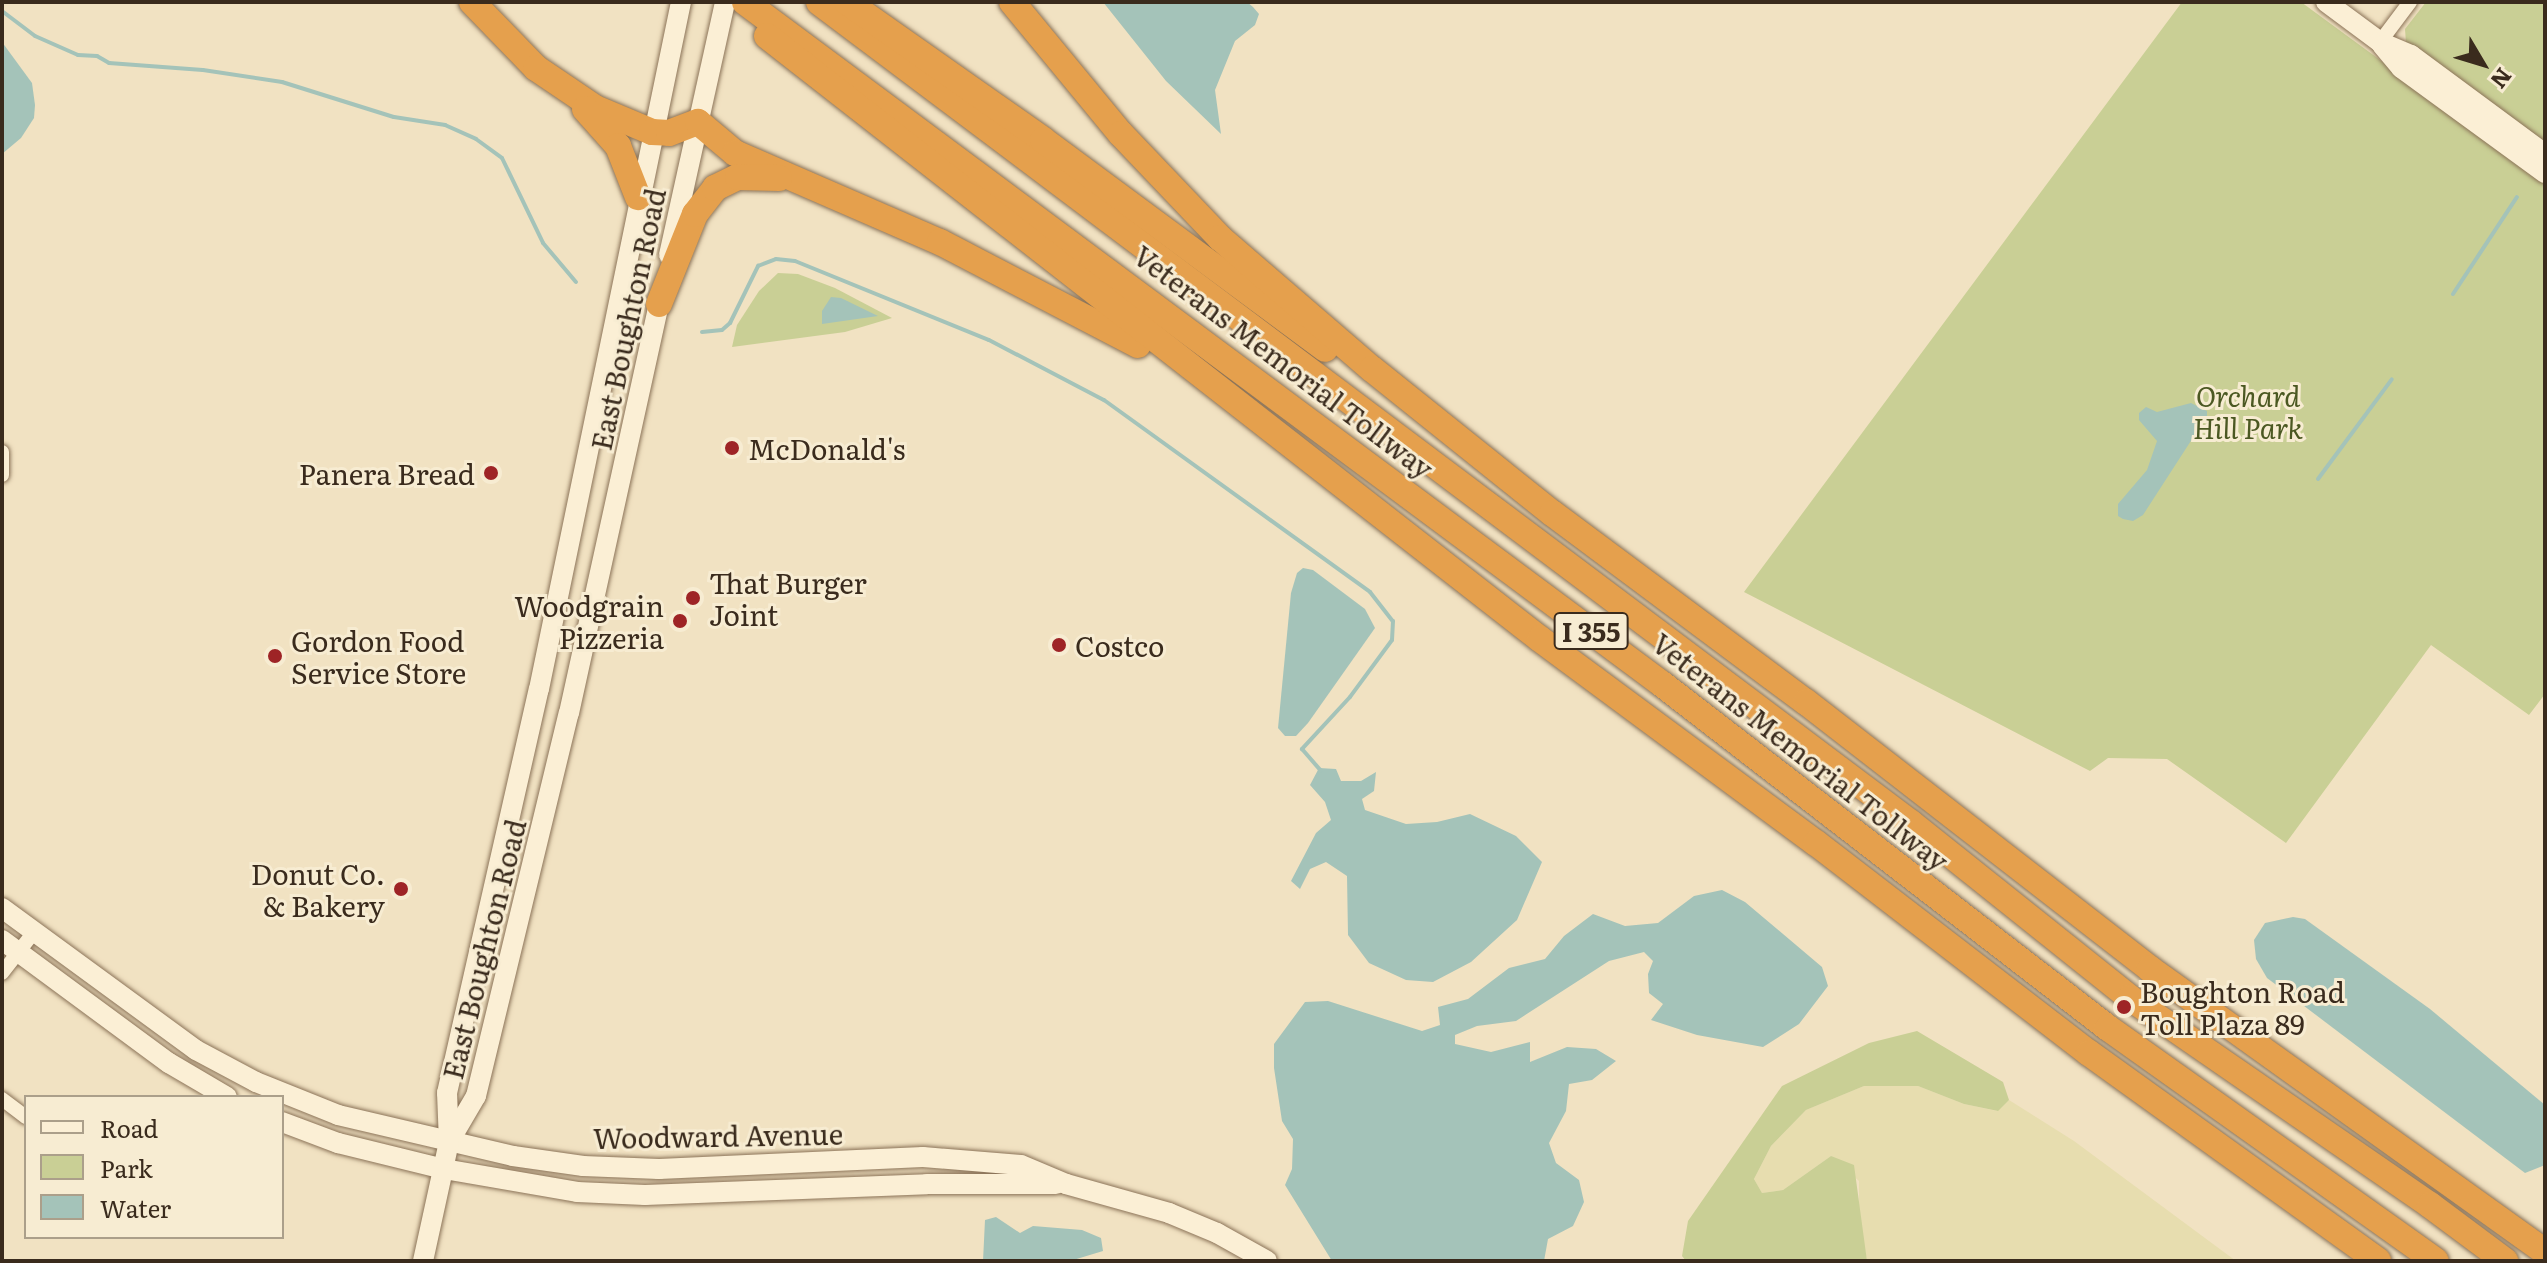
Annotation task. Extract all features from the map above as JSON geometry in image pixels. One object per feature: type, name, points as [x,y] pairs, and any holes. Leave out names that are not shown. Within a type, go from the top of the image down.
[{"type":"highway","points":[[472,2],[519,53],[595,108],[652,132],[669,133],[698,122],[723,147],[940,242],[1122,334],[1298,452]]},
{"type":"highway","points":[[731,2],[755,27],[1540,639],[1816,843],[2089,1053],[2378,1261]]},
{"type":"highway","name":"Veterans Memorial Tollway","points":[[745,2],[1662,684],[2108,1028],[2436,1261]]},
{"type":"highway","name":"Veterans Memorial Tollway","points":[[819,2],[1911,823],[2130,998],[2430,1205],[2505,1261]]},
{"type":"highway","points":[[847,2],[1055,149],[1510,487],[1552,513]]},
{"type":"highway","points":[[1012,2],[1121,134],[1220,238],[1372,369],[1552,513],[1806,702],[2150,969],[2545,1252]]},
{"type":"highway","points":[[569,92],[618,146],[638,197]]},
{"type":"highway","points":[[659,304],[695,214],[715,188],[738,177],[796,179]]},
{"type":"main road","name":"East Boughton Road","points":[[449,1142],[447,1093],[539,689],[638,197],[681,2]]},
{"type":"main road","name":"East Boughton Road","points":[[449,1142],[476,1096],[569,713],[725,2]]},
{"type":"main road","points":[[2326,2],[2380,42],[2411,55],[2545,154]]},
{"type":"main road","points":[[2380,42],[2401,68],[2545,173]]},
{"type":"main road","name":"Woodward Avenue","points":[[2,908],[185,1043],[256,1082],[338,1115],[551,1163],[659,1169],[840,1160],[978,1160],[1021,1165],[1066,1184],[1169,1213],[1217,1233],[1267,1261]]},
{"type":"main road","points":[[10,946],[169,1063],[224,1095]]},
{"type":"main road","name":"Woodward Avenue","points":[[284,1123],[338,1143],[545,1189],[645,1195],[939,1183],[1066,1184]]},
{"type":"main road","points":[[423,1261],[449,1142]]},
{"type":"street","points":[[2380,42],[2410,2]]},
{"type":"street","points":[[2,475],[3,455]]},
{"type":"street","points":[[2,973],[10,946],[34,932]]},
{"type":"street","points":[[2,1099],[24,1116]]},
{"type":"shaded area","points":[[1864,1086],[1918,1086],[1964,1104],[1997,1111],[2009,1100],[2074,1141],[2236,1261],[1867,1261],[1859,1218],[1859,1181],[1831,1156],[1783,1190],[1762,1193],[1754,1179],[1771,1146],[1806,1110]]},
{"type":"green space","name":"Orchard Hill Park","points":[[2182,2],[2301,2],[2545,181],[2545,694],[2529,715],[2431,645],[2286,843],[2167,759],[2108,758],[2090,771],[1744,592]]},
{"type":"green space","points":[[2426,2],[2545,2],[2545,148],[2406,43],[2405,29]]},
{"type":"green space","points":[[778,273],[798,274],[835,288],[892,318],[845,332],[732,347],[737,325],[759,291]]},
{"type":"green space","points":[[1917,1031],[2003,1082],[2009,1100],[1998,1111],[1964,1104],[1918,1086],[1864,1086],[1806,1110],[1771,1146],[1754,1179],[1762,1193],[1783,1190],[1831,1156],[1854,1165],[1867,1261],[1686,1261],[1682,1256],[1688,1221],[1782,1086],[1869,1043]]},
{"type":"water","points":[[1103,2],[1247,2],[1253,7],[1259,14],[1255,25],[1235,41],[1215,90],[1221,134],[1166,81]]},
{"type":"water","points":[[2,42],[32,83],[35,105],[34,118],[21,138],[2,154]]},
{"type":"water","points":[[831,297],[841,298],[878,316],[822,324],[822,311]]},
{"type":"water","points":[[2191,403],[2207,411],[2207,416],[2143,515],[2133,521],[2118,516],[2118,504],[2147,470],[2157,441],[2139,420],[2139,413],[2146,407],[2157,412]]},
{"type":"water","points":[[1303,568],[1313,570],[1365,609],[1375,628],[1308,723],[1296,736],[1285,736],[1278,728],[1291,593],[1297,573]]},
{"type":"water","points":[[1319,768],[1336,769],[1341,781],[1361,781],[1376,772],[1374,791],[1362,799],[1365,810],[1406,824],[1437,822],[1470,814],[1516,836],[1542,862],[1517,920],[1471,962],[1433,982],[1406,980],[1369,963],[1348,935],[1347,876],[1326,862],[1310,869],[1300,889],[1291,881],[1316,833],[1331,820],[1325,802],[1310,785]]},
{"type":"water","points":[[1722,890],[1745,902],[1822,967],[1828,986],[1799,1024],[1763,1047],[1697,1035],[1651,1020],[1663,1004],[1649,993],[1648,974],[1653,961],[1644,952],[1609,961],[1516,1021],[1477,1026],[1455,1035],[1455,1044],[1491,1052],[1530,1042],[1530,1062],[1567,1047],[1596,1049],[1616,1061],[1592,1080],[1569,1084],[1566,1111],[1549,1143],[1556,1163],[1579,1180],[1584,1202],[1573,1226],[1548,1239],[1544,1261],[1332,1261],[1285,1185],[1292,1169],[1293,1139],[1282,1121],[1274,1068],[1274,1044],[1305,1002],[1328,1001],[1422,1031],[1440,1025],[1438,1007],[1468,999],[1509,968],[1545,959],[1564,936],[1593,914],[1625,926],[1658,923],[1694,896]]},
{"type":"water","points":[[2293,917],[2305,919],[2430,1009],[2545,1105],[2545,1165],[2525,1173],[2267,978],[2256,959],[2254,940],[2265,923]]},
{"type":"water","points":[[996,1217],[1020,1233],[1033,1226],[1082,1230],[1101,1238],[1103,1251],[1070,1261],[983,1261],[985,1220]]},
{"type":"waterway","points":[[2,11],[35,36],[78,55],[97,56],[109,63],[203,70],[282,82],[394,117],[445,125],[476,139],[502,158],[543,243],[576,282]]},
{"type":"waterway","points":[[2453,294],[2517,197]]},
{"type":"waterway","points":[[702,332],[722,330],[730,323],[758,266],[776,259],[795,261],[989,340],[1104,400],[1370,592],[1393,621],[1392,640],[1350,697],[1302,749],[1320,770]]},
{"type":"waterway","points":[[2318,479],[2392,379]]},
{"type":"place","name":"McDonald's","points":[[732,448]]},
{"type":"place","name":"Panera Bread","points":[[491,473]]},
{"type":"place","name":"That Burger Joint","points":[[693,598]]},
{"type":"place","name":"Woodgrain Pizzeria","points":[[680,621]]},
{"type":"place","name":"Costco","points":[[1059,645]]},
{"type":"place","name":"Gordon Food Service Store","points":[[275,656]]},
{"type":"place","name":"Donut Co. & Bakery","points":[[401,889]]},
{"type":"place","name":"Boughton Road Toll Plaza 89","points":[[2124,1007]]}]
